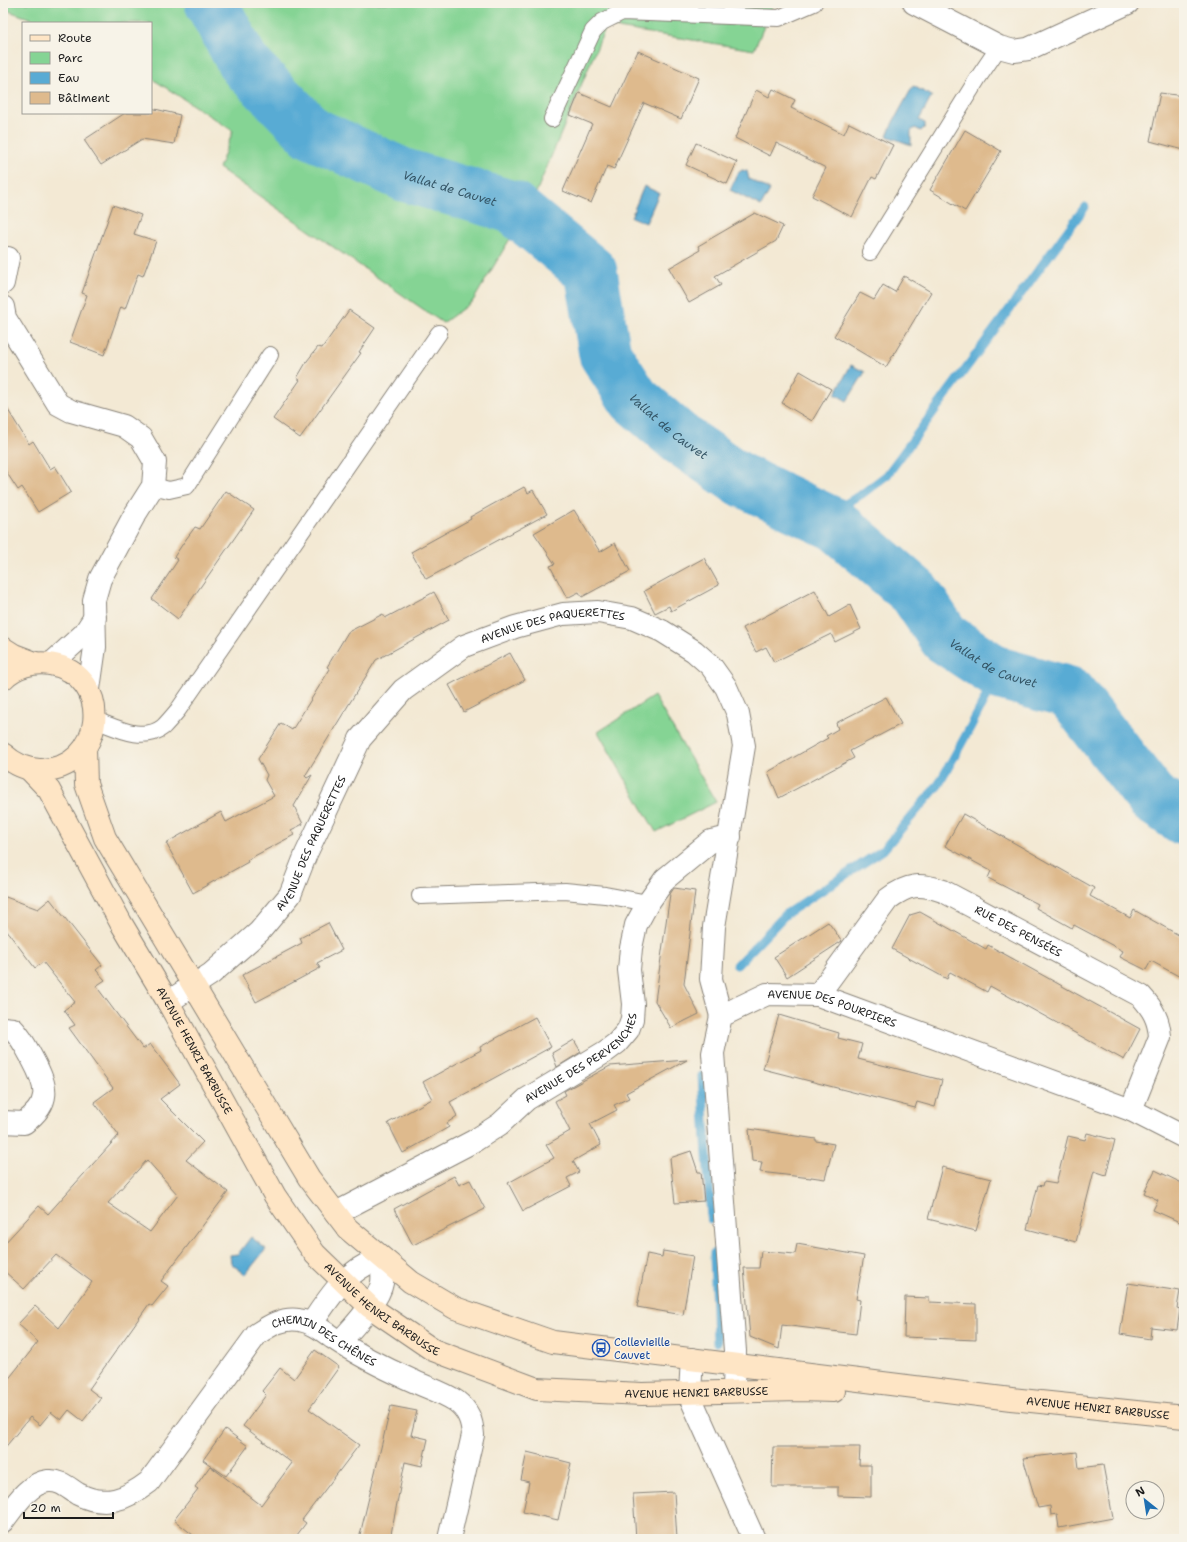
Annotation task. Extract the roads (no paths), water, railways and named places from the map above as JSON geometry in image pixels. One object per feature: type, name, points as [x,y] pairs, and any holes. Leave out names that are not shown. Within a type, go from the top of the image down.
[{"type":"main road","name":"AVENUE HENRI BARBUSSE","points":[[3,648],[14,655],[71,670],[81,678],[89,689],[95,720],[92,735],[85,748],[70,762],[58,768],[51,770],[30,770]]},
{"type":"main road","points":[[3,679],[19,668],[43,663]]},
{"type":"main road","name":"AVENUE HENRI BARBUSSE","points":[[85,748],[86,784],[105,838],[309,1178],[348,1229],[380,1258],[411,1282],[455,1308],[553,1342],[692,1359],[734,1366],[1011,1399],[1184,1417]]},
{"type":"main road","name":"AVENUE HENRI BARBUSSE","points":[[5,759],[30,770],[49,790],[121,923],[168,1002],[275,1196],[315,1254],[370,1307],[433,1350],[537,1389],[642,1394],[799,1390],[1011,1399]]},
{"type":"street","points":[[914,3],[999,47],[1014,52],[1028,49],[1128,3]]},
{"type":"street","points":[[3,283],[8,258]]},
{"type":"street","points":[[3,307],[5,318],[58,404],[71,411],[124,426],[141,438],[155,462],[153,486],[134,516],[100,579],[94,600],[94,647],[89,689]]},
{"type":"street","name":"AVENUE DES PAQUERETTES","points":[[168,1002],[211,974],[259,932],[290,894],[306,854],[360,738],[403,690],[464,646],[515,627],[563,614],[598,612],[632,618],[662,631],[694,651],[711,666],[726,687],[738,714],[744,746],[714,927],[711,979],[721,1016]]},
{"type":"street","points":[[43,663],[84,634],[94,617]]},
{"type":"street","name":"AVENUE DES PERVENCHES","points":[[336,1213],[474,1141],[500,1124],[527,1099],[605,1052],[617,1043],[628,1030],[632,1018],[633,1004],[629,970],[631,948],[636,925],[648,903],[665,879],[711,841],[730,837]]},
{"type":"street","name":"RUE DES PENSÉES","points":[[818,995],[888,899],[902,888],[917,885],[943,891],[1141,996],[1152,1008],[1160,1027],[1160,1037],[1131,1110]]},
{"type":"street","name":"AVENUE DES POURPIERS","points":[[721,1016],[767,994],[818,995],[1131,1110],[1184,1137]]},
{"type":"street","points":[[721,1016],[713,1053],[735,1351],[734,1391]]},
{"type":"street","points":[[3,1028],[13,1029],[21,1037],[45,1084],[43,1102],[34,1116],[24,1124],[3,1122]]},
{"type":"street","points":[[312,1323],[343,1281],[366,1263],[380,1258],[383,1272],[382,1285],[370,1307],[340,1342]]},
{"type":"street","name":"CHEMIN DES CHÊNES","points":[[3,1521],[21,1497],[35,1486],[47,1481],[62,1483],[78,1494],[92,1499],[106,1501],[121,1499],[136,1492],[149,1482],[256,1334],[283,1320],[298,1320],[312,1323],[340,1342],[387,1369],[455,1400],[464,1409],[470,1418],[473,1435],[449,1539]]},
{"type":"street","points":[[692,1359],[690,1392],[692,1400],[754,1539]]},
{"type":"lane","points":[[552,119],[593,31],[602,22],[622,12],[779,18],[814,3]]},
{"type":"lane","points":[[870,252],[978,78],[999,47]]},
{"type":"lane","points":[[95,720],[132,734],[150,733],[162,727],[178,710],[439,333]]},
{"type":"lane","points":[[153,486],[169,490],[187,486],[270,355]]},
{"type":"lane","points":[[420,896],[565,891],[605,895],[648,903]]},
{"type":"water","points":[[913,86],[932,96],[919,120],[925,123],[925,127],[921,131],[915,128],[911,131],[911,145],[887,136]]},
{"type":"water","points":[[742,170],[747,171],[749,179],[770,190],[761,206],[730,190],[737,174]]},
{"type":"water","points":[[644,186],[659,193],[646,223],[631,217]]},
{"type":"water","points":[[851,365],[865,372],[847,401],[835,394]]},
{"type":"water","points":[[251,1237],[266,1249],[245,1275],[231,1263],[230,1255],[238,1254]]},
{"type":"waterway","name":"Vallat de Cauvet","points":[[211,3],[244,64],[312,133],[404,175],[512,207],[591,272],[605,354],[634,399],[679,438],[739,479],[836,525],[915,593],[945,638],[998,673],[1070,693],[1152,798],[1184,819]]},
{"type":"waterway","points":[[822,518],[862,494],[887,475],[1085,207]]},
{"type":"waterway","points":[[737,965],[786,914],[883,850],[939,784],[998,673]]},
{"type":"waterway","points":[[702,1076],[711,1219]]},
{"type":"waterway","points":[[714,1253],[717,1342]]},
{"type":"place","name":"Collevieille Cauvet","points":[[601,1348]]}]
